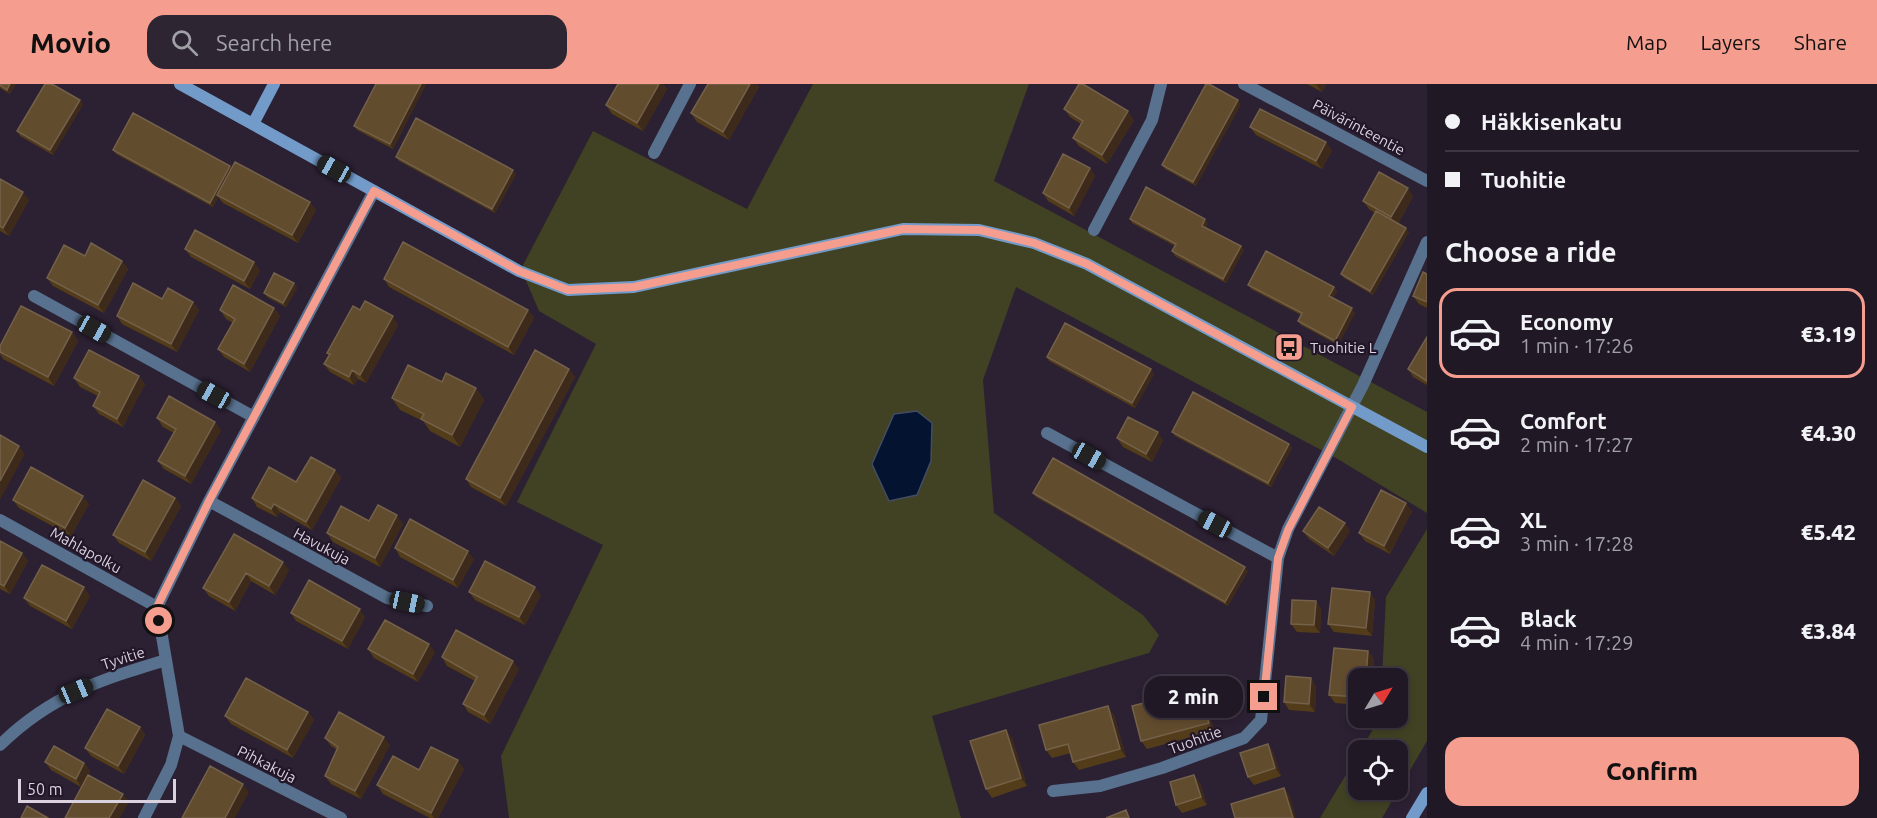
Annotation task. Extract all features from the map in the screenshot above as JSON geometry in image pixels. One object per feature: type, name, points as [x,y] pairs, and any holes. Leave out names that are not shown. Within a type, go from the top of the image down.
[{"type":"street","points":[[180,84],[519,271],[568,290],[634,287],[903,229],[980,230],[1034,243],[1087,264],[1427,447]]},
{"type":"street","points":[[253,124],[274,84]]},
{"type":"street","points":[[654,153],[690,84]]},
{"type":"street","points":[[1094,230],[1152,120],[1161,84]]},
{"type":"street","name":"Päivärinteentie","points":[[1244,84],[1427,180]]},
{"type":"street","points":[[144,818],[171,765],[179,736],[157,607],[209,501],[374,191]]},
{"type":"street","points":[[1352,407],[1427,242]]},
{"type":"street","points":[[34,296],[254,417]]},
{"type":"street","name":"Tuohitie","points":[[1053,791],[1100,786],[1162,768],[1244,738],[1261,720],[1278,558],[1288,530],[1352,407]]},
{"type":"street","points":[[1047,433],[1278,558]]},
{"type":"street","name":"Havukuja","points":[[209,501],[387,598],[427,606]]},
{"type":"street","name":"Mahlapolku","points":[[0,520],[157,607]]},
{"type":"street","name":"Tyvitie","points":[[0,744],[25,720],[61,697],[106,678],[166,660]]},
{"type":"street","name":"Pihkakuja","points":[[179,736],[341,818]]},
{"type":"street","points":[[1412,818],[1427,793]]},
{"type":"green space","points":[[813,84],[1029,84],[994,181],[1427,412],[1427,513],[1336,458],[1016,287],[983,380],[994,513],[1143,615],[1159,635],[1149,653],[932,716],[961,818],[509,818],[501,756],[603,545],[517,502],[596,344],[539,311],[521,269],[593,131],[747,209]],"holes":[[[931,423],[931,461],[917,495]]]},
{"type":"green space","points":[[1427,529],[1427,741],[1408,774],[1408,740],[1367,740],[1374,728],[1408,728],[1408,668],[1382,668],[1386,597]]},
{"type":"green space","points":[[1348,771],[1348,800],[1393,800],[1382,818],[1320,818]]},
{"type":"water","points":[[917,411],[932,423],[931,461],[917,495],[889,501],[872,464],[894,414]]},
{"type":"building","points":[[0,84],[10,84],[7,90]]},
{"type":"building","points":[[45,84],[52,84],[80,100],[50,150],[17,131]]},
{"type":"building","points":[[376,84],[421,84],[390,144],[354,126]]},
{"type":"building","points":[[618,84],[659,84],[637,123],[606,105]]},
{"type":"building","points":[[708,84],[750,84],[723,132],[691,113]]},
{"type":"building","points":[[1079,84],[1083,84],[1128,111],[1102,155],[1073,138],[1083,121],[1064,109]]},
{"type":"building","points":[[1206,84],[1238,100],[1193,182],[1162,165]]},
{"type":"building","points":[[1260,109],[1326,142],[1316,161],[1250,127]]},
{"type":"building","points":[[133,113],[230,166],[210,203],[113,150]]},
{"type":"building","points":[[416,118],[513,170],[492,209],[396,157]]},
{"type":"building","points":[[1063,154],[1090,168],[1069,208],[1043,193]]},
{"type":"building","points":[[235,162],[310,202],[292,235],[217,195]]},
{"type":"building","points":[[1379,172],[1408,188],[1391,217],[1363,201]]},
{"type":"building","points":[[0,179],[23,192],[3,228],[0,226]]},
{"type":"building","points":[[1146,187],[1205,219],[1202,226],[1241,246],[1223,279],[1172,251],[1176,244],[1130,219]]},
{"type":"building","points":[[1376,211],[1406,228],[1370,291],[1341,274]]},
{"type":"building","points":[[195,230],[254,262],[244,281],[185,249]]},
{"type":"building","points":[[403,242],[528,310],[508,347],[384,279]]},
{"type":"building","points":[[91,243],[122,261],[98,305],[47,278],[64,245],[85,256]]},
{"type":"building","points":[[1266,251],[1334,287],[1329,296],[1352,308],[1335,341],[1298,321],[1302,313],[1248,285]]},
{"type":"building","points":[[1423,272],[1427,274],[1427,302],[1413,296]]},
{"type":"building","points":[[274,273],[294,283],[283,303],[264,293]]},
{"type":"building","points":[[133,283],[162,299],[168,288],[193,302],[171,344],[117,316]]},
{"type":"building","points":[[233,285],[274,308],[244,364],[218,349],[235,319],[220,310]]},
{"type":"building","points":[[365,301],[393,316],[360,375],[352,370],[349,377],[324,364],[330,354],[327,353],[353,306],[360,310]]},
{"type":"building","points":[[21,306],[72,332],[48,377],[0,352],[0,346]]},
{"type":"building","points":[[1065,323],[1151,369],[1132,403],[1047,357]]},
{"type":"building","points":[[1427,337],[1427,381],[1408,369]]},
{"type":"building","points":[[89,350],[139,376],[117,419],[93,406],[100,392],[74,378]]},
{"type":"building","points":[[535,350],[569,369],[500,498],[466,479]]},
{"type":"building","points":[[408,365],[442,382],[446,373],[476,388],[452,435],[421,419],[424,414],[392,398]]},
{"type":"building","points":[[1193,392],[1289,444],[1268,483],[1172,432]]},
{"type":"building","points":[[169,396],[215,422],[185,476],[158,461],[176,429],[157,418]]},
{"type":"building","points":[[1128,417],[1158,432],[1146,454],[1117,438]]},
{"type":"building","points":[[0,435],[19,446],[0,481]]},
{"type":"building","points":[[311,457],[335,470],[306,522],[274,504],[271,509],[252,498],[269,467],[296,482]]},
{"type":"building","points":[[1053,458],[1245,567],[1225,602],[1033,493]]},
{"type":"building","points":[[31,467],[83,496],[65,528],[13,500]]},
{"type":"building","points":[[143,480],[175,498],[145,552],[113,535]]},
{"type":"building","points":[[1381,490],[1406,503],[1384,546],[1359,533]]},
{"type":"building","points":[[378,505],[397,515],[375,558],[327,533],[341,506],[369,521]]},
{"type":"building","points":[[1319,507],[1345,523],[1328,548],[1303,531]]},
{"type":"building","points":[[410,519],[468,551],[453,580],[395,548]]},
{"type":"building","points":[[234,534],[283,562],[269,586],[246,573],[229,602],[203,588]]},
{"type":"building","points":[[0,541],[22,553],[4,586],[0,584]]},
{"type":"building","points":[[485,561],[535,587],[519,617],[469,592]]},
{"type":"building","points":[[42,565],[84,587],[66,621],[24,598]]},
{"type":"building","points":[[309,580],[360,609],[342,641],[291,613]]},
{"type":"building","points":[[1332,588],[1370,592],[1366,628],[1328,624]]},
{"type":"building","points":[[1292,600],[1316,601],[1314,625],[1291,624]]},
{"type":"building","points":[[385,620],[429,644],[413,674],[368,649]]},
{"type":"building","points":[[456,630],[513,661],[484,715],[463,704],[477,677],[442,657]]},
{"type":"building","points":[[1334,648],[1368,651],[1367,668],[1348,668],[1348,696],[1329,695]]},
{"type":"building","points":[[1195,675],[1209,723],[1141,741],[1132,706],[1182,693],[1178,680]]},
{"type":"building","points":[[1286,676],[1311,678],[1309,704],[1284,702]]},
{"type":"building","points":[[246,678],[308,712],[287,750],[225,716]]},
{"type":"building","points":[[1108,706],[1120,749],[1073,762],[1068,744],[1046,750],[1039,725]]},
{"type":"building","points":[[107,709],[140,727],[118,766],[85,748]]},
{"type":"building","points":[[339,712],[384,737],[355,791],[325,776],[338,747],[325,738]]},
{"type":"building","points":[[1006,730],[1021,778],[986,789],[970,741]]},
{"type":"building","points":[[1268,744],[1275,768],[1248,777],[1240,753]]},
{"type":"building","points":[[54,746],[84,763],[76,779],[45,762]]},
{"type":"building","points":[[431,747],[458,760],[431,813],[377,785],[393,756],[419,770]]},
{"type":"building","points":[[210,766],[243,784],[225,818],[182,818]]},
{"type":"building","points":[[88,775],[123,794],[109,818],[65,818]]},
{"type":"building","points":[[1194,775],[1201,797],[1176,805],[1170,782]]},
{"type":"building","points":[[1284,788],[1293,818],[1235,818],[1231,804]]},
{"type":"building","points":[[27,806],[48,818],[21,818]]},
{"type":"building","points":[[1126,810],[1129,818],[1106,818]]},
{"type":"place","name":"Tuohitie L","points":[[1289,347]]},
{"type":"route","points":[[159,621],[157,607],[209,501],[366,211],[374,191],[519,271],[568,290],[634,287],[903,229],[980,230],[1034,243],[1087,264],[1352,407],[1288,530],[1278,558],[1264,697]]}]
